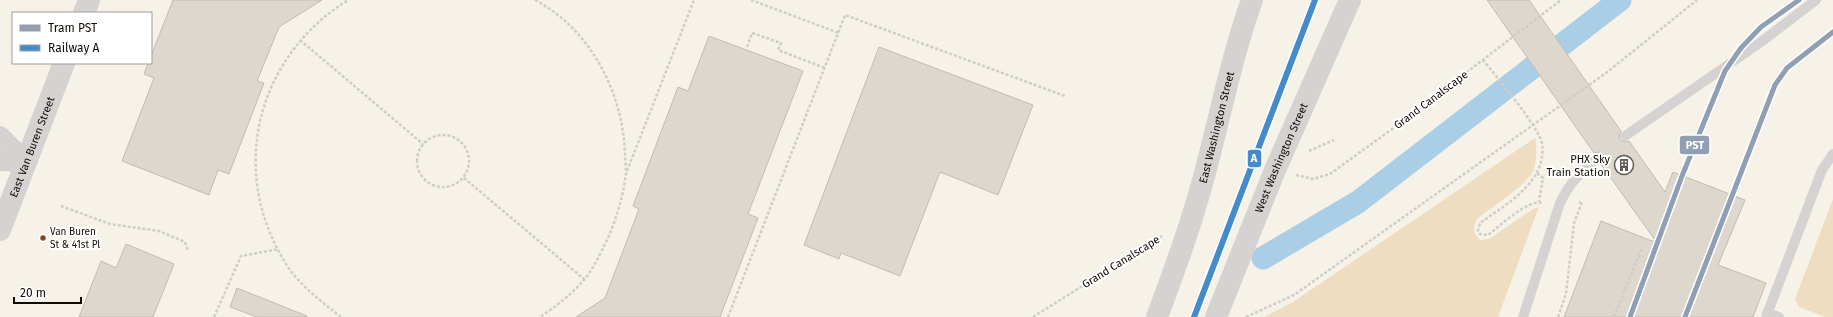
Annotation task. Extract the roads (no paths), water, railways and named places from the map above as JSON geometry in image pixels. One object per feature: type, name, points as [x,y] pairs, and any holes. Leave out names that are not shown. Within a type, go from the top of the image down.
[{"type":"main road","points":[[84,12],[89,0]]},
{"type":"main road","name":"East Washington Street","points":[[1157,317],[1180,254],[1208,163],[1236,51],[1252,0]]},
{"type":"main road","name":"West Washington Street","points":[[1216,317],[1263,199],[1350,0]]},
{"type":"main road","name":"East Van Buren Street","points":[[0,230],[64,64]]},
{"type":"street","points":[[0,136],[26,162]]},
{"type":"street","points":[[0,161],[26,162]]},
{"type":"lane","points":[[1625,136],[1761,42],[1816,0]]},
{"type":"lane","points":[[1779,317],[1767,315],[1822,170],[1833,154]]},
{"type":"lane","points":[[1523,317],[1560,203],[1568,187],[1576,177],[1598,158]]},
{"type":"waterway","points":[[1263,258],[1358,202],[1620,0]]},
{"type":"tram line","name":"PST","points":[[1630,317],[1682,176],[1725,71],[1741,48],[1761,27],[1799,0]]},
{"type":"tram line","name":"PST","points":[[1685,317],[1775,85],[1787,68],[1833,32]]},
{"type":"rail line","name":"A","points":[[1194,317],[1315,0]]},
{"type":"place","name":"PHX Sky Train Station","points":[[1624,165]]},
{"type":"place","name":"Van Buren St & 41st Pl","points":[[43,238]]}]
